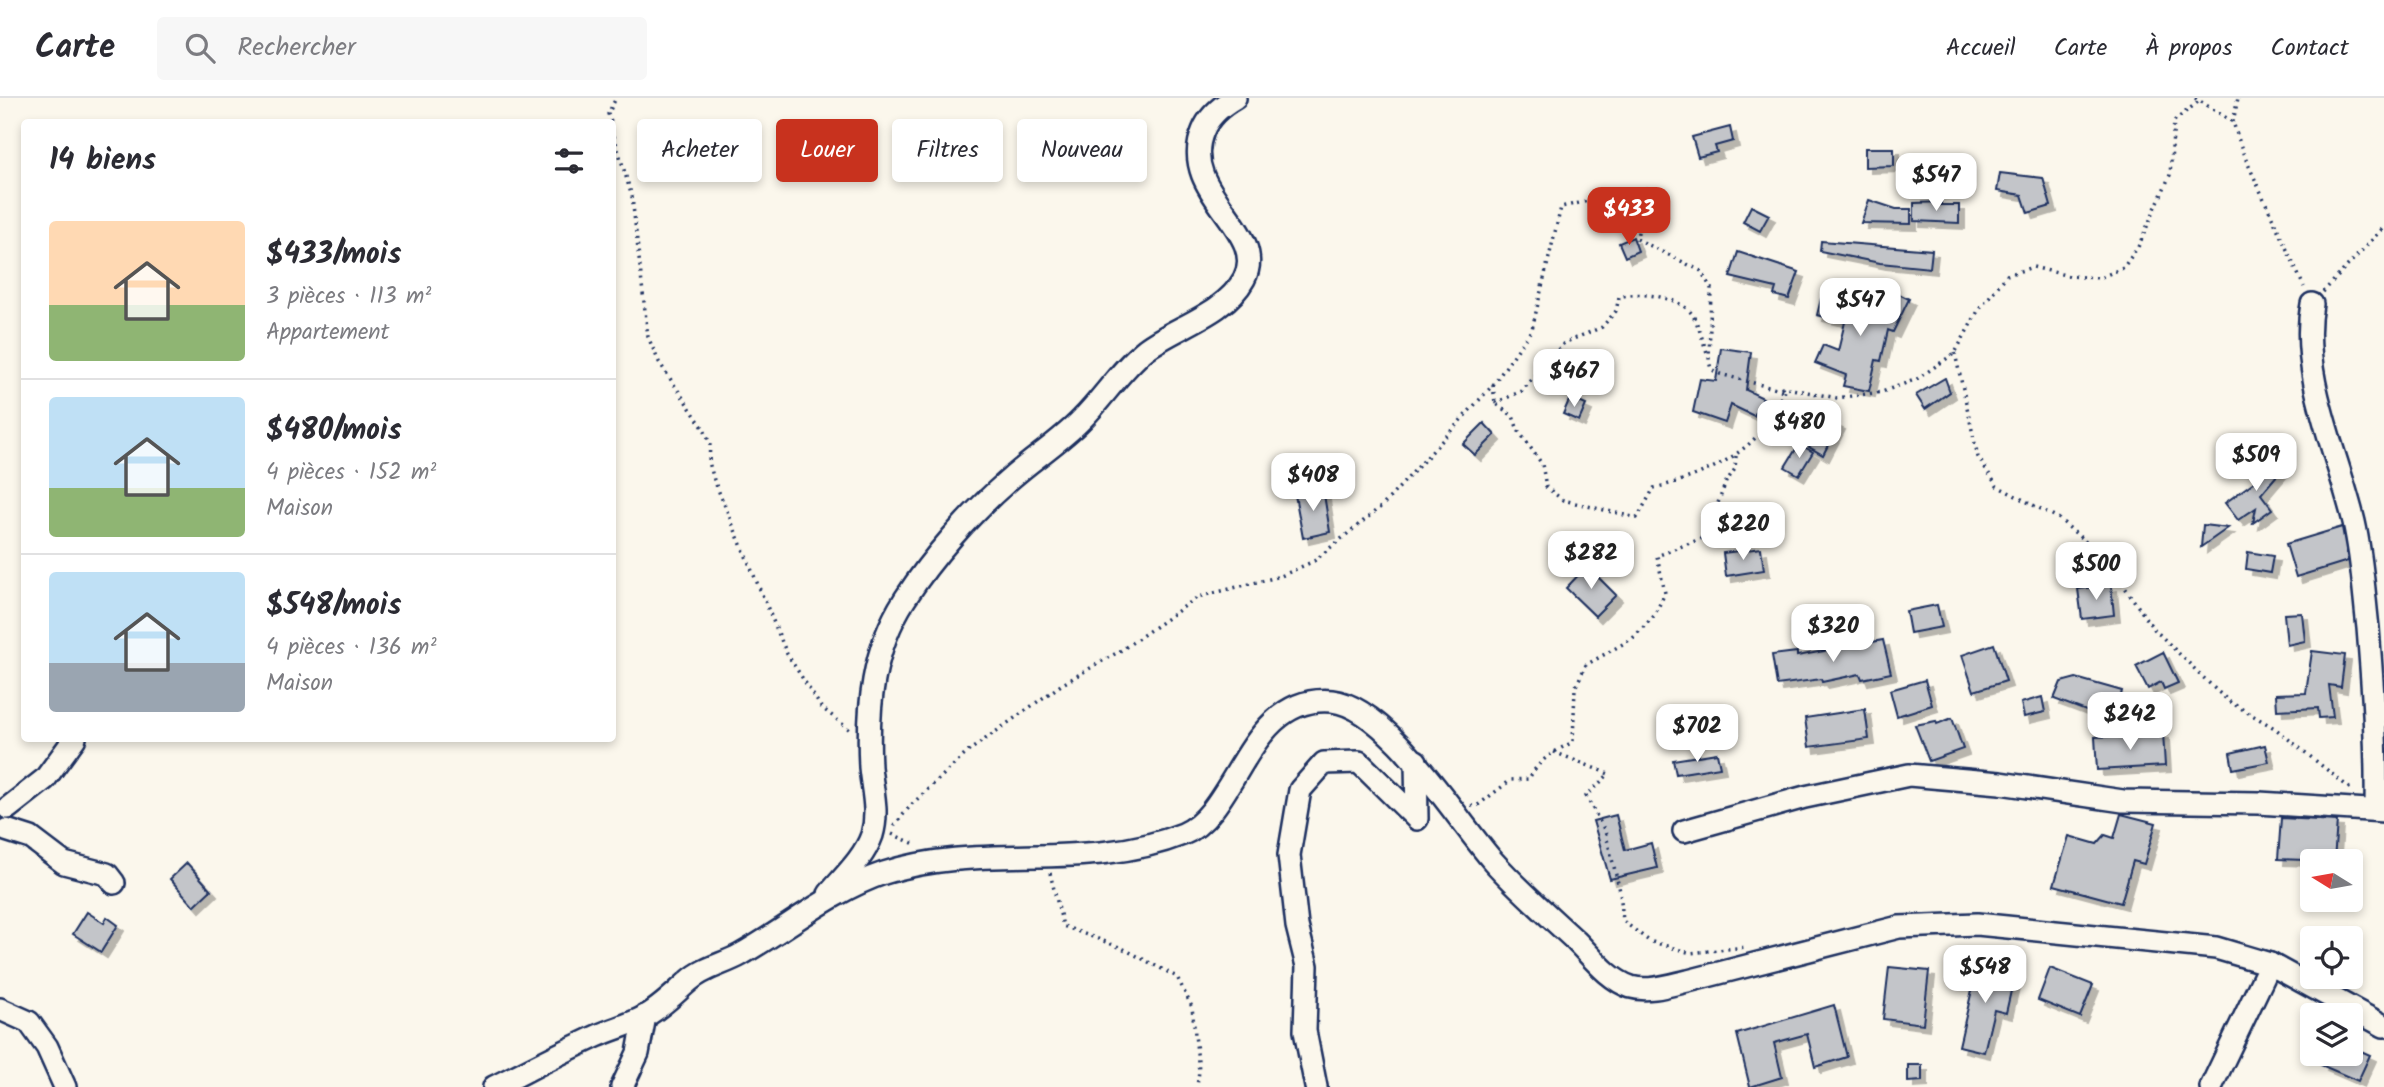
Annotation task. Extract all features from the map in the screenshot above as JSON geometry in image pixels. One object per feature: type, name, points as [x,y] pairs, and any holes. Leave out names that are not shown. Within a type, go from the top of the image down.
[{"type":"street","points":[[822,904],[863,853],[871,836],[876,814],[870,757],[871,695],[877,662],[888,629],[905,598],[964,526],[1006,482],[1081,421],[1131,363],[1170,333],[1222,303],[1244,278],[1249,255],[1244,242],[1207,186],[1197,163],[1196,150],[1205,127],[1214,114],[1235,98]]},
{"type":"street","points":[[1684,831],[1805,797],[1909,775],[2000,783],[2123,801],[2380,810],[2378,735],[2363,576],[2354,524],[2325,421],[2308,343],[2312,304]]},
{"type":"street","points":[[494,1087],[599,1035],[645,1016],[699,974],[740,955],[822,904],[884,873],[938,860],[971,856],[1077,857],[1118,851],[1191,830],[1202,821],[1240,765],[1286,711],[1300,705],[1332,701],[1368,716],[1416,761],[1448,807],[1511,879],[1606,971],[1623,983],[1639,988],[1659,987],[1899,927],[1977,924],[2216,948],[2270,964],[2384,1026]]},
{"type":"street","points":[[72,742],[45,779],[3,820],[65,863],[107,874],[114,883]]},
{"type":"street","points":[[1316,1087],[1305,1031],[1307,966],[1297,926],[1289,855],[1300,790],[1324,763],[1359,762],[1417,819],[1416,761]]},
{"type":"street","points":[[2211,1087],[2270,964]]},
{"type":"street","points":[[0,1009],[29,1022],[47,1047],[65,1087]]},
{"type":"street","points":[[621,1087],[638,1053],[645,1016]]},
{"type":"path","points":[[610,119],[608,114],[615,98]]},
{"type":"path","points":[[2238,98],[2233,122],[2243,153],[2312,304],[2384,227]]},
{"type":"path","points":[[1493,385],[1495,403],[1513,416],[1518,430],[1542,464],[1546,487],[1563,500],[1637,518],[1654,488],[1676,483],[1736,456],[1761,432],[1784,391],[1782,387],[1837,398],[1882,392],[1917,379],[1955,353],[1978,311],[2007,275],[2033,267],[2069,276],[2099,278],[2123,268],[2138,247],[2170,175],[2175,121],[2196,100],[2216,109],[2233,122]]},
{"type":"path","points":[[616,143],[632,197],[648,337],[659,362],[704,429],[710,444],[709,462],[714,480],[787,654],[821,707],[858,737]]},
{"type":"path","points":[[923,846],[889,832],[911,805],[970,750],[1061,685],[1120,651],[1198,597],[1281,576],[1314,561],[1383,505],[1493,385],[1531,329],[1561,207],[1649,188],[1647,203],[1639,217],[1637,239],[1701,271],[1712,288],[1709,357]]},
{"type":"path","points":[[1495,403],[1522,391],[1563,343],[1602,327],[1616,311],[1619,297],[1628,294],[1672,301],[1691,313],[1712,369],[1720,374],[1784,391]]},
{"type":"path","points":[[1955,353],[1978,457],[1997,486],[2057,518],[2088,544],[2124,586],[2152,627],[2208,682],[2230,702],[2276,729],[2380,810]]},
{"type":"path","points":[[1448,807],[1478,805],[1511,780],[1529,779],[1534,769],[1554,752],[1573,742],[1575,688],[1586,665],[1633,638],[1654,616],[1665,593],[1657,556],[1705,537],[1726,482],[1735,469],[1736,456]]},
{"type":"path","points":[[1554,752],[1609,774],[1586,796],[1605,831],[1620,891],[1623,921],[1649,940],[1691,953],[1739,945],[1778,957]]},
{"type":"path","points":[[1046,857],[1063,926],[1122,948],[1177,977],[1192,1007],[1199,1071],[1197,1087]]},
{"type":"building","points":[[1730,127],[1733,141],[1715,146],[1717,152],[1698,157],[1692,137]]},
{"type":"building","points":[[1865,148],[1894,148],[1894,166],[1865,167]]},
{"type":"building","points":[[2000,173],[2043,178],[2051,206],[2028,213],[2022,195],[1997,191]]},
{"type":"building","points":[[1869,200],[1896,209],[1911,209],[1911,224],[1861,223]]},
{"type":"building","points":[[1941,202],[1941,205],[1959,205],[1959,223],[1914,221],[1914,203]]},
{"type":"building","points":[[1751,206],[1769,215],[1760,231],[1743,222]]},
{"type":"building","points":[[1633,237],[1638,251],[1625,257],[1619,243]]},
{"type":"building","points":[[1821,241],[1932,250],[1930,268],[1880,263],[1820,251]]},
{"type":"building","points":[[1738,252],[1799,272],[1789,299],[1774,295],[1776,288],[1730,277]]},
{"type":"building","points":[[1893,291],[1909,299],[1893,332],[1888,330],[1881,361],[1876,360],[1869,391],[1843,386],[1846,375],[1815,363],[1823,345],[1838,351],[1845,322],[1817,315],[1821,299],[1850,306],[1851,302],[1885,308]]},
{"type":"building","points":[[1721,348],[1751,352],[1746,390],[1763,398],[1754,416],[1731,405],[1725,423],[1693,412],[1700,379],[1716,381]]},
{"type":"building","points":[[1945,378],[1950,392],[1925,409],[1916,395]]},
{"type":"building","points":[[1570,398],[1586,405],[1579,421],[1563,414]]},
{"type":"building","points":[[1823,417],[1839,424],[1823,455],[1809,447]]},
{"type":"building","points":[[1484,423],[1495,435],[1475,455],[1463,444]]},
{"type":"building","points":[[1799,444],[1813,452],[1799,475],[1785,467]]},
{"type":"building","points":[[2271,456],[2284,467],[2261,494],[2272,509],[2253,523],[2256,508],[2238,520],[2225,503],[2258,479],[2254,476]]},
{"type":"building","points":[[1323,488],[1330,532],[1303,538],[1295,495]]},
{"type":"building","points":[[2203,525],[2228,528],[2201,547]]},
{"type":"building","points":[[2342,527],[2348,561],[2296,577],[2286,544]]},
{"type":"building","points":[[1761,548],[1764,570],[1726,576],[1723,553]]},
{"type":"building","points":[[2248,552],[2273,556],[2270,573],[2246,569]]},
{"type":"building","points":[[1587,566],[1616,595],[1595,616],[1566,588]]},
{"type":"building","points":[[2111,585],[2114,615],[2082,619],[2078,589]]},
{"type":"building","points":[[1937,605],[1942,627],[1910,633],[1906,611]]},
{"type":"building","points":[[2302,613],[2305,641],[2287,645],[2284,614]]},
{"type":"building","points":[[1883,640],[1891,673],[1862,679],[1860,674],[1822,682],[1821,679],[1777,685],[1772,655],[1797,652],[1797,656]]},
{"type":"building","points":[[1994,644],[2006,681],[1974,691],[1962,655]]},
{"type":"building","points":[[2312,651],[2345,655],[2341,687],[2329,685],[2333,717],[2319,718],[2318,708],[2277,710],[2276,694],[2306,693]]},
{"type":"building","points":[[2163,652],[2178,683],[2164,689],[2161,682],[2148,689],[2136,666]]},
{"type":"building","points":[[2076,678],[2122,691],[2119,704],[2098,699],[2094,714],[2054,699],[2061,682]]},
{"type":"building","points":[[1925,680],[1932,705],[1897,716],[1890,690]]},
{"type":"building","points":[[2042,697],[2045,712],[2024,717],[2021,703]]},
{"type":"building","points":[[1865,709],[1869,739],[1809,747],[1805,718]]},
{"type":"building","points":[[1952,718],[1963,749],[1929,761],[1915,725],[1936,721],[1937,724]]},
{"type":"building","points":[[2163,733],[2165,766],[2097,770],[2095,737]]},
{"type":"building","points":[[2265,745],[2269,762],[2233,769],[2230,753]]},
{"type":"building","points":[[1717,753],[1720,767],[1676,774],[1673,760]]},
{"type":"building","points":[[2121,814],[2156,823],[2144,864],[2133,861],[2121,903],[2054,885],[2069,836],[2097,844],[2105,835],[2114,838]]},
{"type":"building","points":[[1616,815],[1625,850],[1651,843],[1657,868],[1610,879],[1593,821]]},
{"type":"building","points":[[2281,818],[2337,821],[2335,849],[2300,849],[2300,860],[2278,859]]},
{"type":"building","points":[[187,863],[211,890],[194,906],[170,879]]},
{"type":"building","points":[[87,912],[104,923],[107,917],[118,925],[101,952],[73,934]]},
{"type":"building","points":[[1978,964],[2015,973],[2006,1013],[1994,1010],[1984,1052],[1959,1046]]},
{"type":"building","points":[[1889,967],[1929,971],[1923,1024],[1883,1019]]},
{"type":"building","points":[[2050,968],[2093,985],[2080,1017],[2038,1000]]},
{"type":"building","points":[[1834,1005],[1847,1057],[1815,1067],[1807,1034],[1774,1043],[1782,1077],[1750,1087],[1737,1034]]},
{"type":"building","points":[[2363,1052],[2370,1055],[2358,1081],[2323,1066],[2363,1066]]},
{"type":"building","points":[[1908,1065],[1922,1065],[1922,1081],[1908,1082]]}]
